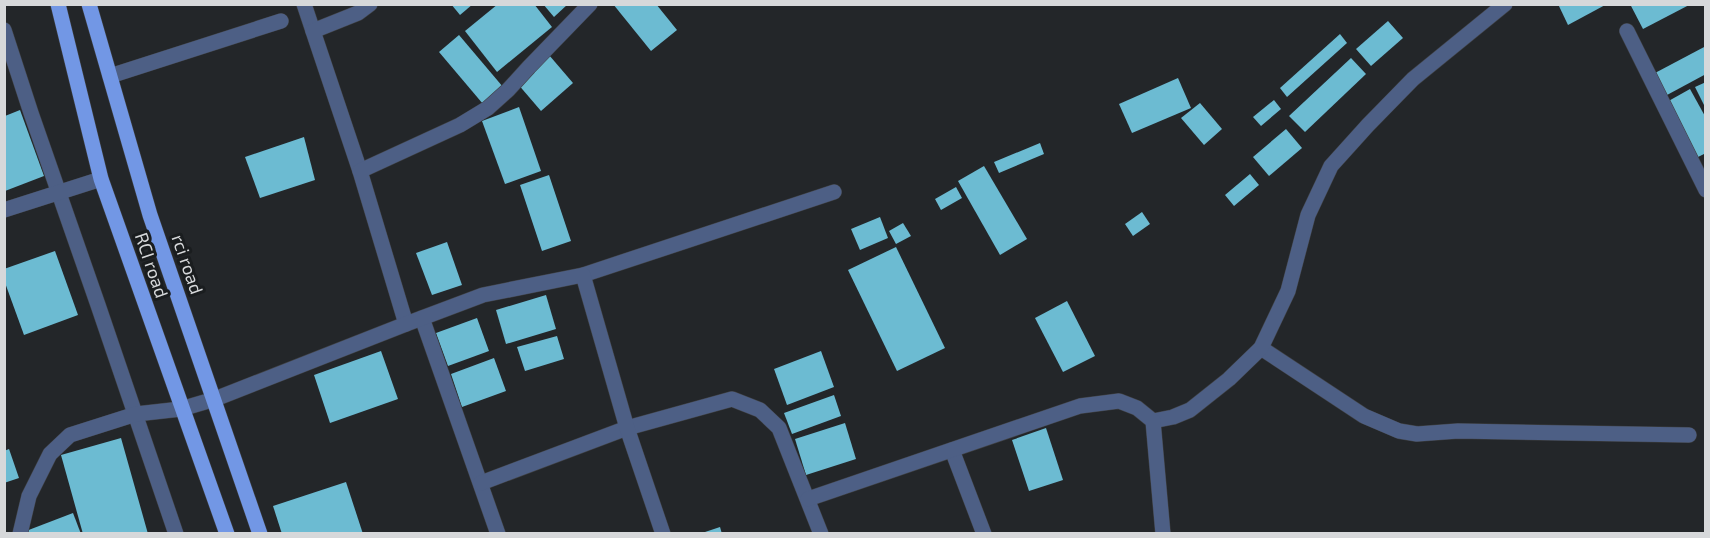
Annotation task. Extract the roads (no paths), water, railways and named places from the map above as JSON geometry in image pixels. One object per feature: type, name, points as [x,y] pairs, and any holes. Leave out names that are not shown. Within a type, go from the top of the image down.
[{"type":"main road","name":"RCI road","points":[[58,4],[101,179],[227,534]]},
{"type":"main road","name":"rci road","points":[[89,4],[150,215],[260,534]]},
{"type":"street","points":[[304,4],[360,171],[406,324]]},
{"type":"street","points":[[313,31],[358,12],[370,4]]},
{"type":"street","points":[[360,171],[460,125],[488,108],[590,4]]},
{"type":"street","points":[[1153,421],[1173,417],[1190,410],[1229,379],[1261,348],[1288,291],[1308,215],[1331,166],[1413,79],[1505,4]]},
{"type":"street","points":[[110,76],[281,21]]},
{"type":"street","points":[[4,30],[176,534]]},
{"type":"street","points":[[1628,31],[1706,190]]},
{"type":"street","points":[[4,210],[101,179]]},
{"type":"street","points":[[20,534],[29,496],[50,454],[70,435],[136,414],[182,409],[215,399],[483,295],[583,275],[834,192]]},
{"type":"street","points":[[583,275],[627,428],[663,534]]},
{"type":"street","points":[[422,318],[498,534]]},
{"type":"street","points":[[1261,348],[1364,416],[1399,431],[1418,434],[1458,431],[1689,435]]},
{"type":"street","points":[[481,483],[627,428],[732,399],[760,410],[779,428],[821,534]]},
{"type":"street","points":[[808,499],[1080,406],[1119,401],[1137,408],[1153,421],[1163,534]]},
{"type":"street","points":[[952,450],[984,534]]}]
